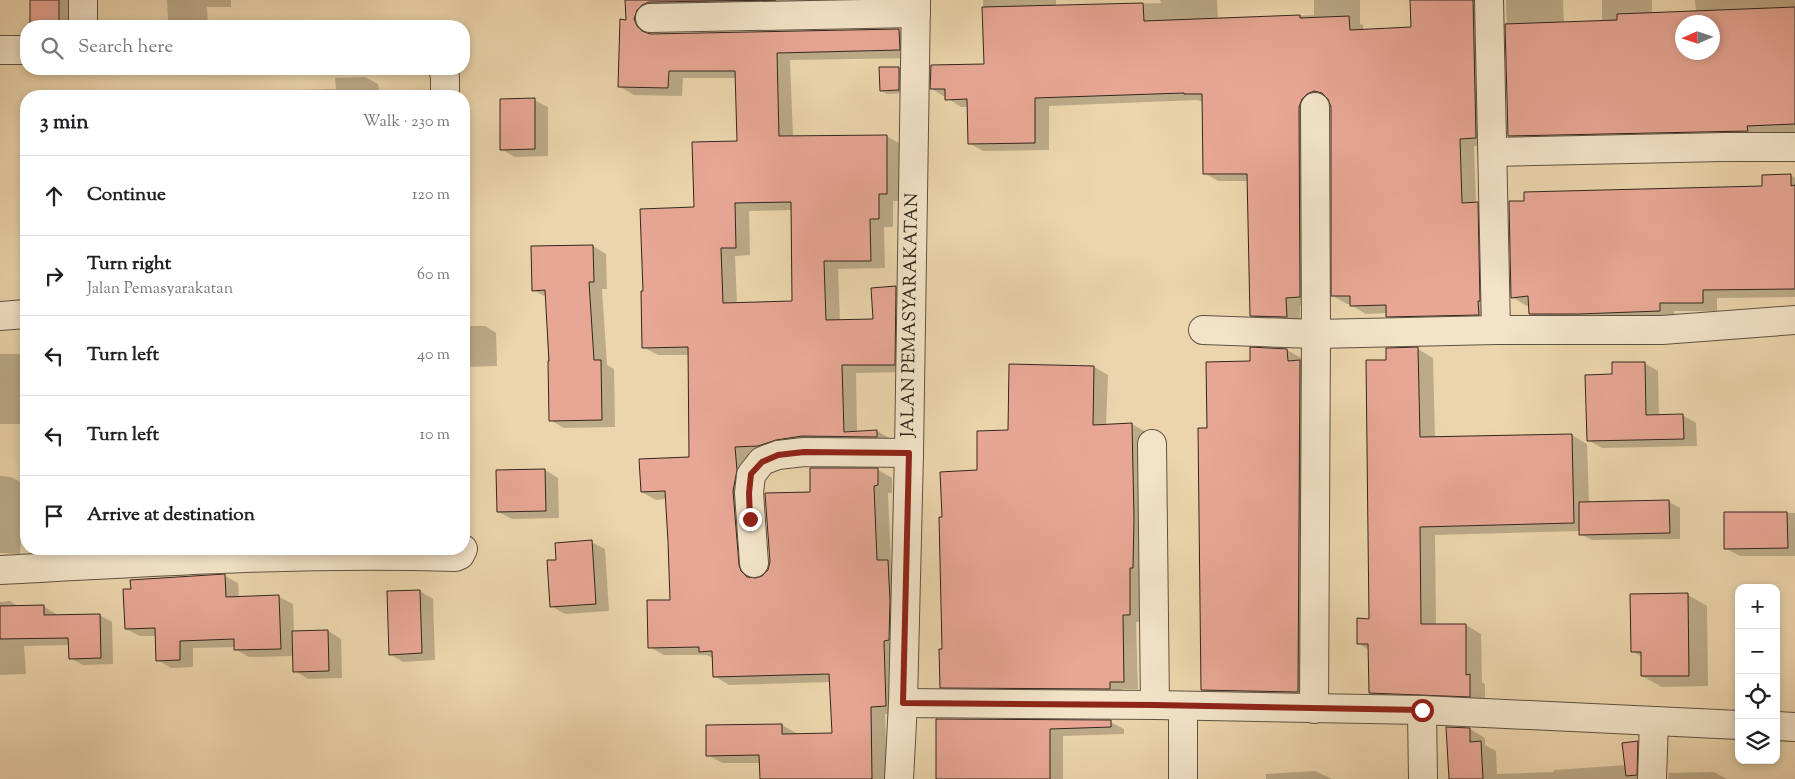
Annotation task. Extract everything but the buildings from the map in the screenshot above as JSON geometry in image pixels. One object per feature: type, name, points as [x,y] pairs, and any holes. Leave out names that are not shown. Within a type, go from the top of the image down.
[{"type":"street","points":[[82,20],[83,0]]},
{"type":"street","points":[[1489,0],[1496,330]]},
{"type":"street","points":[[650,18],[916,6]]},
{"type":"street","name":"JALAN PEMASYARAKATAN","points":[[898,779],[903,703],[909,453],[916,6]]},
{"type":"street","points":[[0,50],[20,50]]},
{"type":"street","points":[[444,75],[445,90]]},
{"type":"street","points":[[1314,708],[1315,108]]},
{"type":"street","points":[[1493,152],[1724,146],[1795,147]]},
{"type":"street","points":[[0,316],[20,314]]},
{"type":"street","points":[[1203,330],[1316,334],[1496,330],[1662,330],[1795,320]]},
{"type":"street","points":[[1152,444],[1155,705]]},
{"type":"street","points":[[754,563],[749,493],[751,474],[762,462],[778,455],[804,452],[909,453]]},
{"type":"street","points":[[0,570],[183,560],[381,555],[455,557],[460,555]]},
{"type":"street","points":[[903,703],[1422,710],[1735,725]]},
{"type":"street","points":[[1183,706],[1184,779]]},
{"type":"street","points":[[1422,710],[1423,779]]},
{"type":"street","points":[[1652,779],[1654,721]]},
{"type":"street","points":[[1780,726],[1795,727]]},
{"type":"route","points":[[750,519],[749,493],[751,474],[762,462],[778,455],[804,452],[909,453],[903,703],[1422,710]]}]
